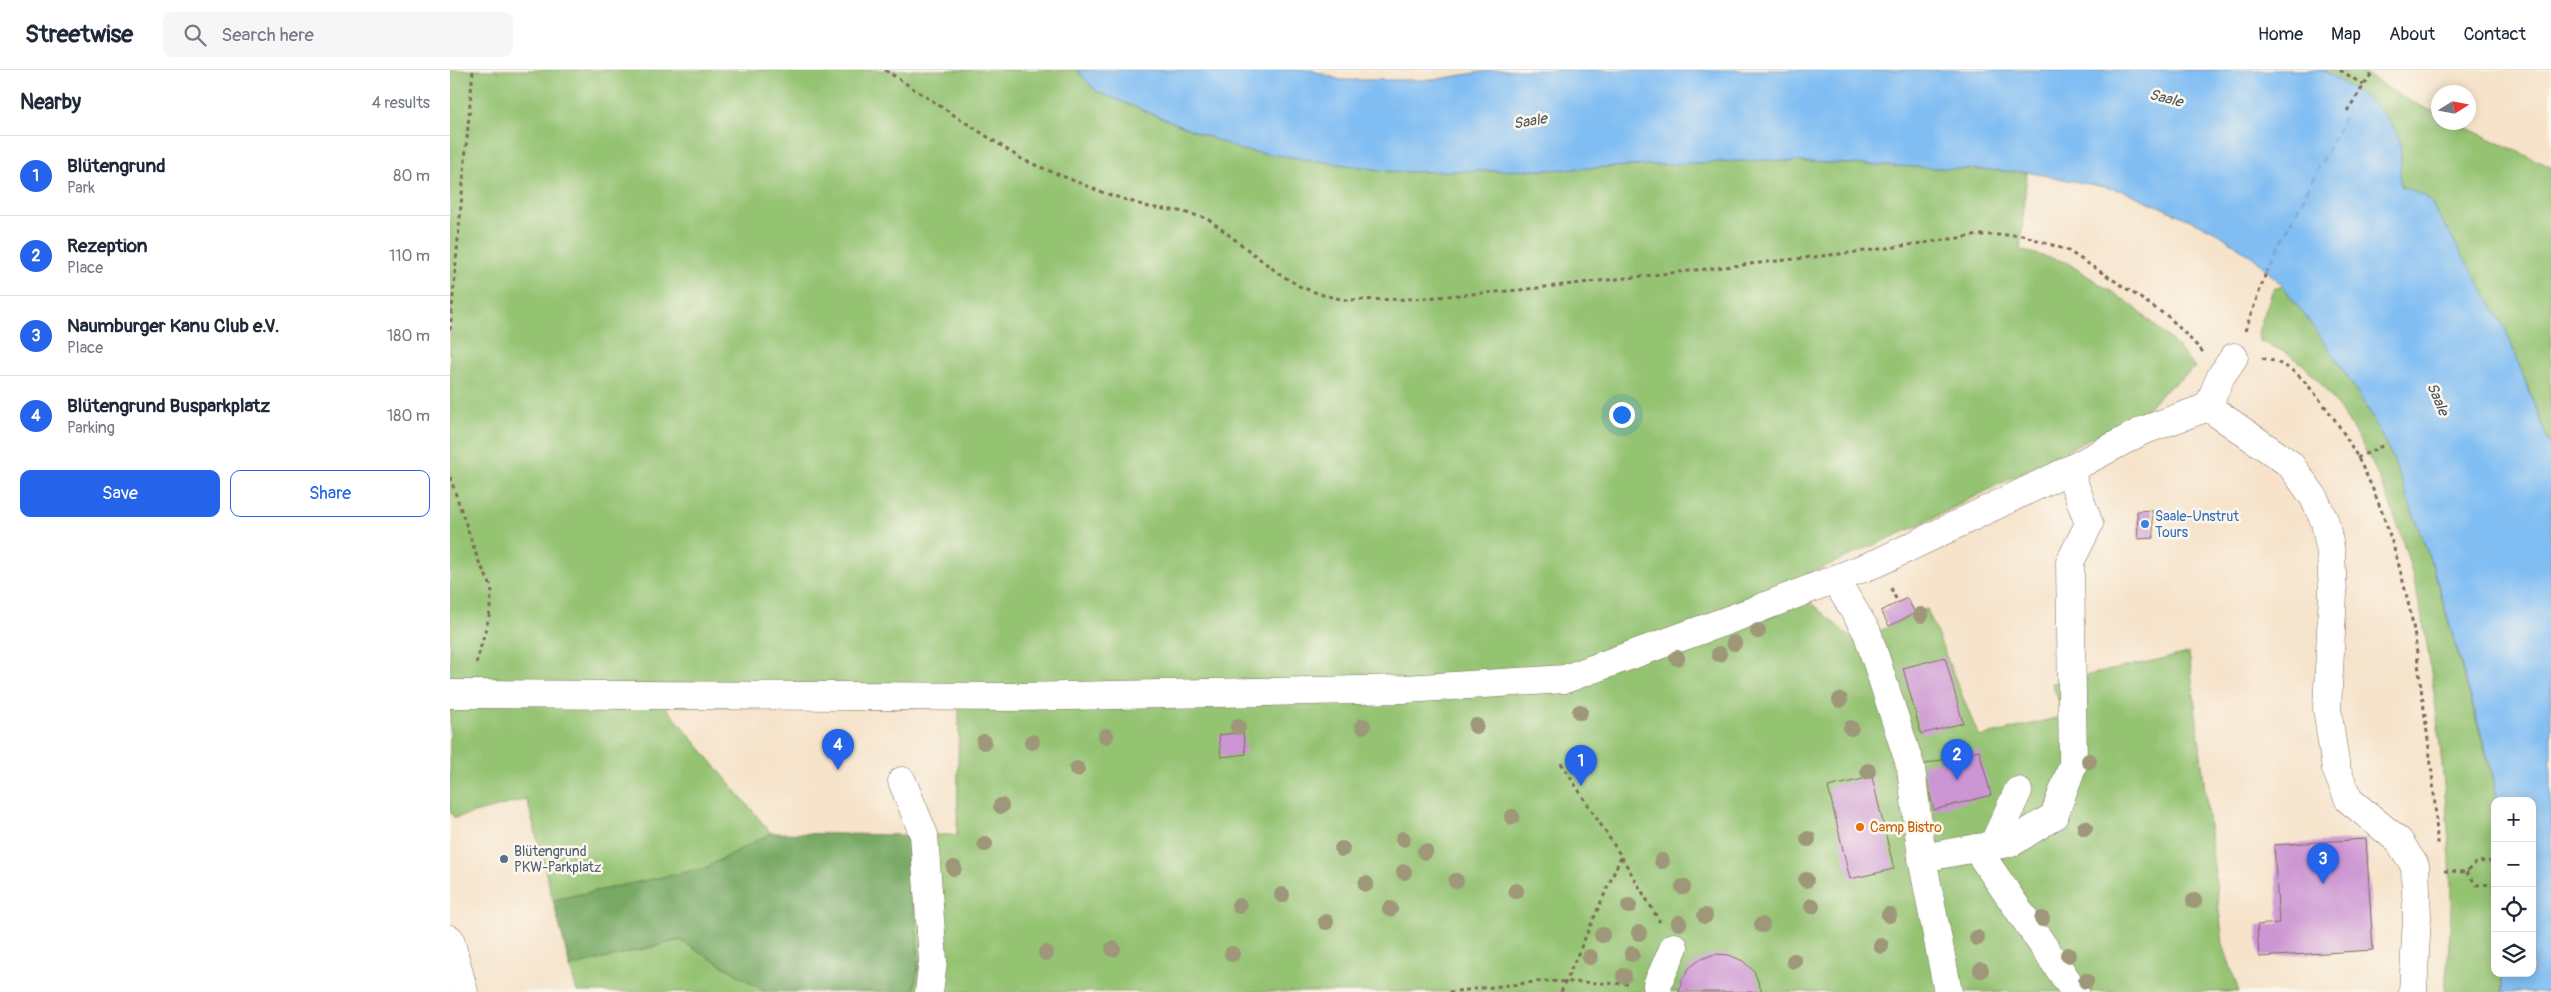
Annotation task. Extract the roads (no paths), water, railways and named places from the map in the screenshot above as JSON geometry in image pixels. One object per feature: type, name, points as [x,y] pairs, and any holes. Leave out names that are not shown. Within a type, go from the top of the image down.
[{"type":"street","points":[[459,694],[1018,697],[1405,689],[1565,679],[1879,562],[2069,470],[2142,431],[2208,407],[2221,376],[2239,346]]},
{"type":"street","points":[[2208,407],[2290,464],[2313,496],[2325,522],[2331,553],[2333,594],[2327,708],[2336,770],[2350,800],[2399,841],[2415,866],[2417,917],[2413,992]]},
{"type":"street","points":[[1922,858],[2011,843],[2054,816],[2073,764],[2070,562],[2089,524],[2069,470]]},
{"type":"street","points":[[1835,579],[1867,632],[1911,768],[1922,858],[1948,992]]},
{"type":"street","points":[[902,781],[924,835],[933,962],[929,992]]},
{"type":"street","points":[[1984,847],[2018,792]]},
{"type":"street","points":[[1984,847],[2075,992]]},
{"type":"street","points":[[450,939],[464,992]]},
{"type":"street","points":[[1658,989],[1674,947]]},
{"type":"water","name":"Saale","points":[[1077,70],[1311,70],[1340,80],[1432,80],[1494,70],[2323,70],[2380,110],[2396,132],[2401,148],[2400,181],[2402,187],[2425,196],[2432,204],[2505,328],[2551,448],[2551,992],[2502,992],[2502,977],[2536,977],[2536,797],[2496,797],[2493,775],[2434,570],[2392,456],[2367,408],[2335,357],[2283,286],[2254,258],[2213,230],[2124,191],[2027,172],[1762,160],[1545,170],[1396,172],[1241,150],[1096,91]]},
{"type":"place","name":"Saale-Unstrut Tours","points":[[2145,524]]},
{"type":"place","name":"Blütengrund Busparkplatz","points":[[838,770]]},
{"type":"place","name":"Rezeption","points":[[1957,780]]},
{"type":"place","name":"Blütengrund","points":[[1581,786]]},
{"type":"place","name":"Camp Bistro","points":[[1860,827]]},
{"type":"place","name":"Blütengrund PKW-Parkplatz","points":[[504,859]]},
{"type":"place","name":"Naumburger Kanu Club e.V.","points":[[2323,884]]}]
